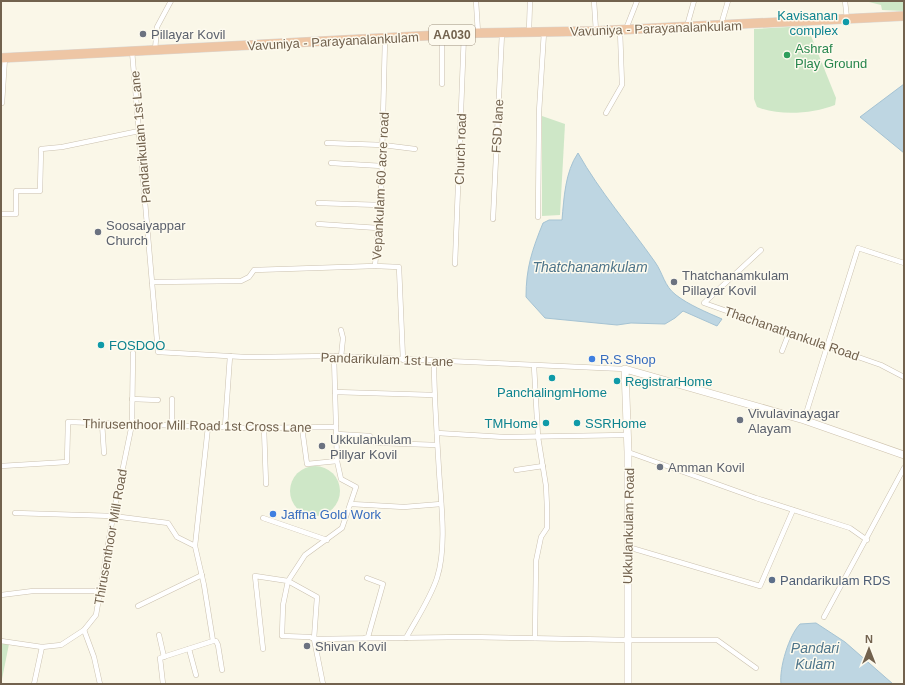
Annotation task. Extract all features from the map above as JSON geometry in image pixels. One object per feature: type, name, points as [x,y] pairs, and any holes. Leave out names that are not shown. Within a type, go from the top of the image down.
[{"type":"highway","name":"Vavuniya - Parayanalankulam","points":[[3,58],[132,50],[385,39],[478,33],[623,30],[904,16]]},
{"type":"street","points":[[155,50],[157,27],[171,1]]},
{"type":"street","points":[[476,1],[478,33]]},
{"type":"street","points":[[529,31],[530,1]]},
{"type":"street","points":[[594,1],[596,31]]},
{"type":"street","points":[[606,113],[622,85],[623,30],[637,1]]},
{"type":"street","points":[[687,26],[694,1]]},
{"type":"street","points":[[721,25],[728,1]]},
{"type":"street","points":[[845,1],[847,19]]},
{"type":"street","points":[[538,217],[539,112],[544,32]]},
{"type":"street","name":"FSD lane","points":[[493,219],[502,33]]},
{"type":"street","name":"Church road","points":[[455,264],[464,34]]},
{"type":"street","points":[[442,36],[442,84]]},
{"type":"street","name":"Vepankulam 60 acre road","points":[[385,39],[383,145],[375,266],[399,267],[403,360]]},
{"type":"street","name":"Pandarikulam 1st Lane","points":[[132,50],[158,352],[230,356],[341,356],[625,369],[804,420],[904,455]]},
{"type":"street","points":[[2,103],[3,58]]},
{"type":"street","points":[[1,214],[16,214],[16,191],[40,191],[41,149],[62,148],[139,131]]},
{"type":"street","points":[[327,143],[383,145],[415,149]]},
{"type":"street","points":[[331,163],[382,166]]},
{"type":"street","points":[[318,203],[380,205]]},
{"type":"street","points":[[318,224],[378,228]]},
{"type":"street","points":[[804,420],[858,248],[904,263]]},
{"type":"street","name":"Thachanathankula Road","points":[[760,250],[704,303],[881,365],[904,377]]},
{"type":"street","points":[[152,282],[240,281],[249,277],[254,270],[375,266]]},
{"type":"street","points":[[341,330],[343,338],[341,356]]},
{"type":"street","points":[[782,351],[789,333]]},
{"type":"street","name":"Thirusenthoor Mill Road","points":[[1,641],[42,647],[61,645],[84,630],[96,615],[113,516],[132,424],[133,353]]},
{"type":"street","points":[[225,427],[230,356]]},
{"type":"street","points":[[334,356],[337,461],[341,480],[356,487],[342,528],[305,555],[288,581],[283,605],[282,636],[310,637],[314,639],[535,638],[717,640],[756,668]]},
{"type":"street","points":[[406,638],[430,595],[437,576],[442,546],[441,504],[434,395],[434,361]]},
{"type":"street","points":[[534,366],[538,437],[546,486],[547,528],[541,537],[536,561],[535,638]]},
{"type":"street","name":"Ukkulankulam Road","points":[[625,369],[628,452],[628,684]]},
{"type":"street","points":[[334,392],[434,395]]},
{"type":"street","points":[[132,399],[158,400]]},
{"type":"street","points":[[172,399],[172,426]]},
{"type":"street","name":"Thirusenthoor Mill Road 1st Cross Lane","points":[[1,466],[67,462],[68,422],[264,428],[336,426]]},
{"type":"street","points":[[102,424],[104,454]]},
{"type":"street","points":[[208,427],[195,546],[202,575],[213,641],[216,641],[218,645],[222,670]]},
{"type":"street","points":[[264,428],[266,484]]},
{"type":"street","points":[[302,428],[307,464],[337,461]]},
{"type":"street","points":[[437,433],[538,437],[627,435]]},
{"type":"street","points":[[337,434],[370,436],[374,442],[380,443],[437,445]]},
{"type":"street","points":[[628,452],[793,510],[850,528],[867,540]]},
{"type":"street","points":[[516,470],[543,466]]},
{"type":"street","points":[[824,617],[867,540],[904,468]]},
{"type":"street","points":[[351,504],[404,507],[441,504]]},
{"type":"street","points":[[628,547],[760,586],[793,510]]},
{"type":"street","points":[[15,513],[113,516],[168,523],[177,537],[195,546]]},
{"type":"street","points":[[262,518],[327,540]]},
{"type":"street","points":[[138,606],[202,575]]},
{"type":"street","points":[[263,649],[255,576],[288,581],[317,597],[314,639],[323,684]]},
{"type":"street","points":[[365,638],[368,637],[383,584],[367,578]]},
{"type":"street","points":[[1,594],[33,591],[101,590]]},
{"type":"street","points":[[84,630],[94,657],[100,684]]},
{"type":"street","points":[[159,635],[164,657]]},
{"type":"street","points":[[163,684],[160,658],[213,641]]},
{"type":"street","points":[[34,684],[42,647]]},
{"type":"street","points":[[189,649],[196,675]]},
{"type":"green space","points":[[865,1],[904,1],[904,11],[882,10],[881,5]]},
{"type":"green space","name":"Ashraf Play Ground","points":[[807,26],[836,98],[835,105],[796,113],[775,112],[757,107],[754,99],[754,29]]},
{"type":"green space","points":[[542,116],[565,124],[560,215],[542,216]]},
{"type":"green space","points":[[320,466],[325,467],[333,473],[339,481],[339,501],[333,509],[325,515],[310,516],[305,515],[297,509],[291,501],[290,486],[291,481],[297,473],[305,467]]},
{"type":"green space","points":[[1,644],[9,644],[1,684]]},
{"type":"water","points":[[904,84],[904,153],[860,117]]},
{"type":"water","name":"Thatchanamkulam","points":[[578,153],[605,195],[658,266],[669,288],[686,302],[722,319],[717,326],[683,311],[665,324],[631,323],[617,325],[545,318],[526,297],[528,268],[536,242],[543,223],[549,220],[562,220],[570,168]]},
{"type":"water","name":"Pandari Kulam","points":[[816,623],[845,642],[893,684],[781,684],[783,661],[796,629],[800,624]]},
{"type":"place","name":"Kavisanan complex","points":[[846,22]]},
{"type":"place","name":"Pillayar Kovil","points":[[143,34]]},
{"type":"place","name":"Ashraf Play Ground","points":[[787,55]]},
{"type":"place","name":"Soosaiyappar Church","points":[[98,232]]},
{"type":"place","name":"Thatchanamkulam Pillayar Kovil","points":[[674,282]]},
{"type":"place","name":"FOSDOO","points":[[101,345]]},
{"type":"place","name":"R.S Shop","points":[[592,359]]},
{"type":"place","name":"PanchalingmHome","points":[[552,378]]},
{"type":"place","name":"RegistrarHome","points":[[617,381]]},
{"type":"place","name":"Vivulavinayagar Alayam","points":[[740,420]]},
{"type":"place","name":"TMHome","points":[[546,423]]},
{"type":"place","name":"SSRHome","points":[[577,423]]},
{"type":"place","name":"Ukkulankulam Pillyar Kovil","points":[[322,446]]},
{"type":"place","name":"Amman Kovil","points":[[660,467]]},
{"type":"place","name":"Jaffna Gold Work","points":[[273,514]]},
{"type":"place","name":"Pandarikulam RDS","points":[[772,580]]},
{"type":"place","name":"Shivan Kovil","points":[[307,646]]}]
